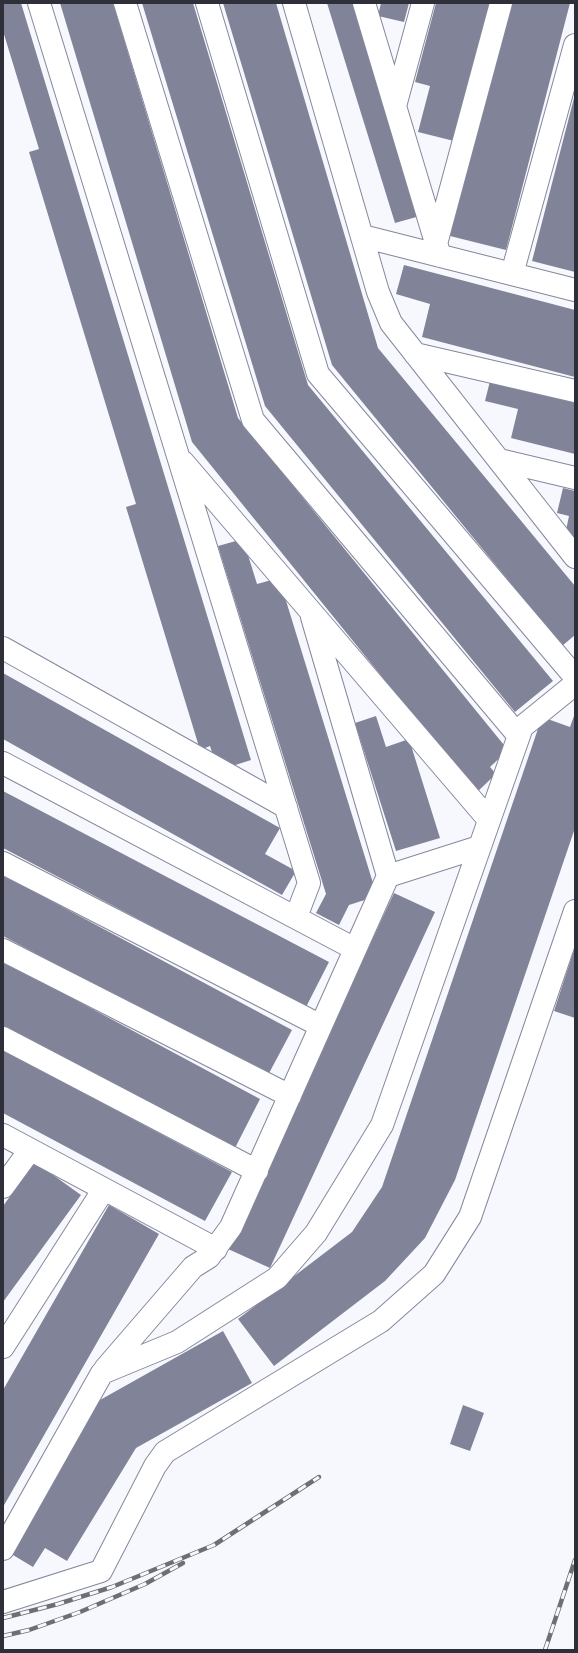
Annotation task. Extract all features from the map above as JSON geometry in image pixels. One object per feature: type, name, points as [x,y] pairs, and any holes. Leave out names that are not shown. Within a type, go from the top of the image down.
[{"type":"lane","points":[[39,3],[310,883],[296,917]]},
{"type":"lane","points":[[125,3],[253,420],[518,736]]},
{"type":"lane","points":[[207,3],[318,374],[575,677]]},
{"type":"lane","points":[[294,3],[378,292],[391,323],[575,557]]},
{"type":"lane","points":[[364,3],[438,250]]},
{"type":"lane","points":[[395,106],[423,3]]},
{"type":"lane","points":[[438,250],[501,3]]},
{"type":"lane","points":[[512,274],[575,45]]},
{"type":"lane","points":[[362,236],[438,250],[512,274],[575,290]]},
{"type":"lane","points":[[415,354],[575,391]]},
{"type":"lane","points":[[177,455],[489,820]]},
{"type":"lane","points":[[498,460],[575,478]]},
{"type":"lane","points":[[3,1549],[102,1373],[193,1267],[209,1257],[231,1228],[388,876],[310,610]]},
{"type":"lane","points":[[3,648],[286,807]]},
{"type":"lane","points":[[102,1373],[177,1342],[276,1278],[316,1233],[382,1125],[522,727],[575,684]]},
{"type":"lane","points":[[3,763],[355,949]]},
{"type":"lane","points":[[388,876],[479,848]]},
{"type":"lane","points":[[3,863],[321,1026]]},
{"type":"lane","points":[[3,1602],[101,1571],[155,1466],[165,1452],[381,1320],[434,1274],[470,1217],[575,911]]},
{"type":"lane","points":[[3,950],[290,1096]]},
{"type":"lane","points":[[3,1038],[257,1172]]},
{"type":"lane","points":[[3,1135],[216,1249]]},
{"type":"lane","points":[[3,1187],[30,1150]]},
{"type":"lane","points":[[3,1347],[104,1189]]},
{"type":"building","points":[[3,3],[21,3],[251,760],[226,768],[214,759],[210,746],[200,750],[126,507],[136,504],[29,152],[39,149],[3,31]]},
{"type":"building","points":[[60,3],[113,3],[238,418],[508,750],[490,767],[496,774],[476,793],[192,442]]},
{"type":"building","points":[[142,3],[193,3],[308,385],[553,681],[515,712],[265,406]]},
{"type":"building","points":[[223,3],[276,3],[378,348],[575,586],[575,635],[562,646],[332,365]]},
{"type":"building","points":[[327,3],[354,3],[420,216],[395,223]]},
{"type":"building","points":[[381,3],[409,3],[404,22],[378,16]]},
{"type":"building","points":[[436,3],[490,3],[454,141],[418,132],[430,86],[415,82]]},
{"type":"building","points":[[511,3],[570,3],[506,250],[450,236]]},
{"type":"building","points":[[575,98],[575,272],[532,261]]},
{"type":"building","points":[[404,265],[575,310],[575,377],[422,337],[430,304],[396,294]]},
{"type":"building","points":[[490,381],[575,403],[575,454],[511,438],[518,409],[485,401]]},
{"type":"building","points":[[563,488],[575,491],[575,543],[564,540],[569,516],[557,513]]},
{"type":"building","points":[[243,539],[257,584],[279,578],[377,896],[349,905],[339,925],[316,913],[326,894],[218,546]]},
{"type":"building","points":[[3,673],[280,828],[265,854],[296,871],[282,895],[3,739]]},
{"type":"building","points":[[575,713],[575,828],[455,1180],[425,1238],[385,1281],[274,1366],[238,1319],[352,1232],[382,1187],[542,717],[570,727]]},
{"type":"building","points":[[376,716],[386,747],[409,739],[440,838],[396,851],[355,723]]},
{"type":"building","points":[[3,791],[329,962],[306,1007],[3,848]]},
{"type":"building","points":[[3,875],[292,1030],[267,1077],[3,936]]},
{"type":"building","points":[[394,893],[435,912],[270,1268],[228,1249]]},
{"type":"building","points":[[575,947],[575,1018],[554,1011]]},
{"type":"building","points":[[3,961],[260,1099],[234,1150],[3,1027]]},
{"type":"building","points":[[3,1050],[232,1172],[205,1221],[3,1113]]},
{"type":"building","points":[[35,1162],[81,1195],[3,1302],[3,1206]]},
{"type":"building","points":[[109,1205],[159,1234],[3,1507],[3,1390]]},
{"type":"building","points":[[223,1331],[252,1383],[136,1448],[67,1561],[45,1548],[33,1567],[8,1552],[100,1400]]},
{"type":"building","points":[[463,1405],[484,1413],[470,1451],[450,1444]]},
{"type":"railway","points":[[3,1618],[58,1604],[112,1587],[214,1545],[319,1477]]},
{"type":"railway","points":[[545,1650],[575,1560]]},
{"type":"railway","points":[[3,1636],[29,1630],[80,1612],[145,1584],[183,1563]]}]
